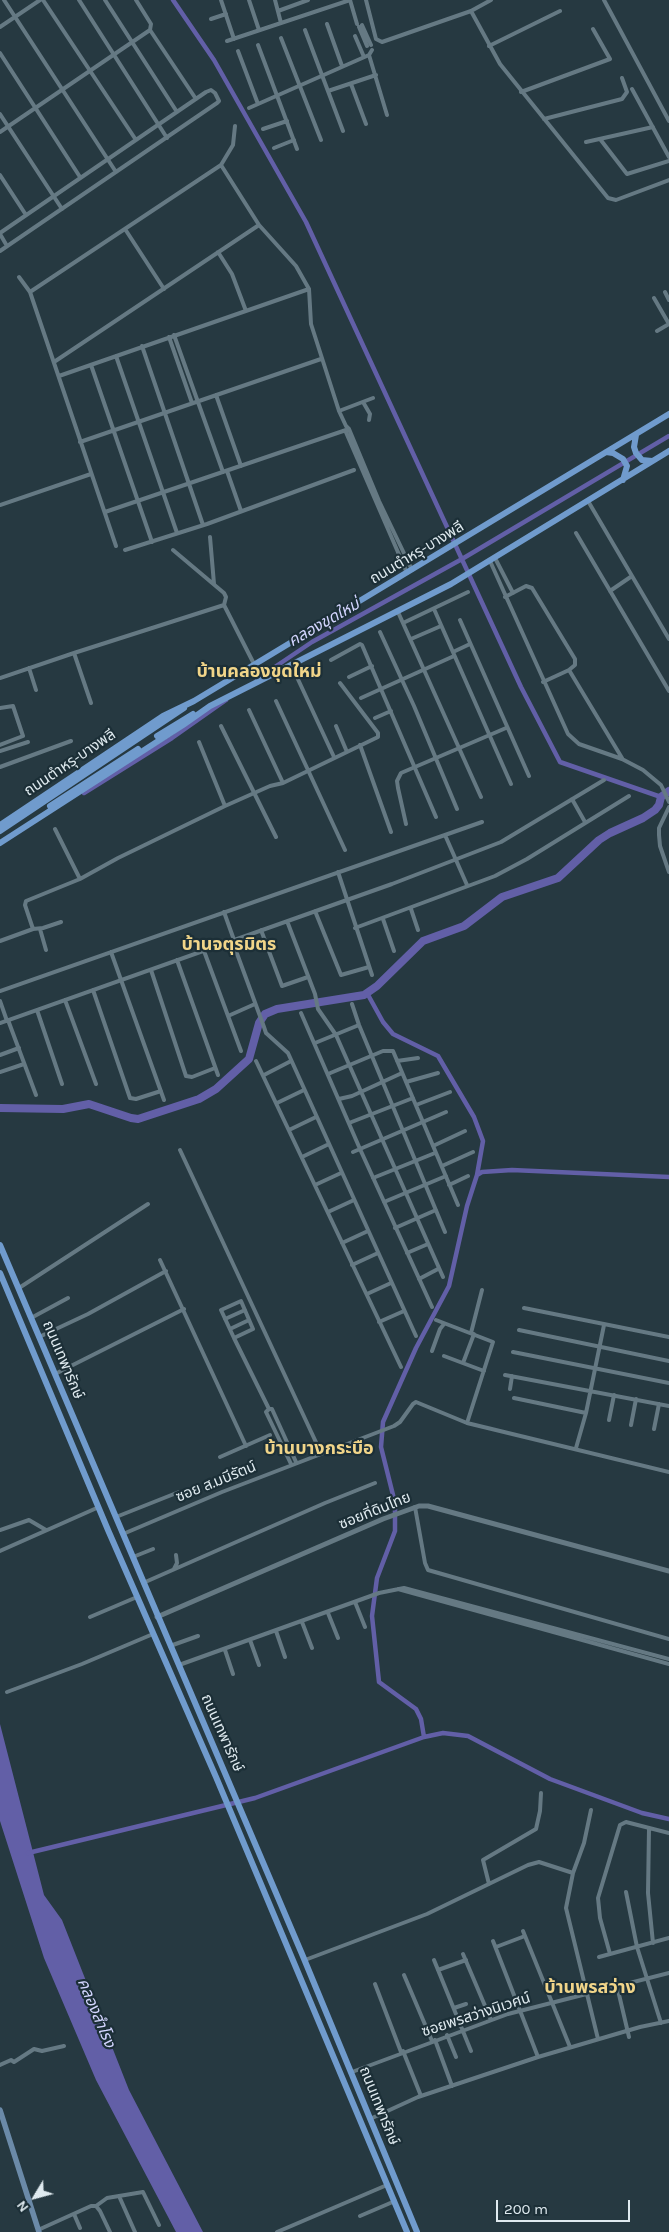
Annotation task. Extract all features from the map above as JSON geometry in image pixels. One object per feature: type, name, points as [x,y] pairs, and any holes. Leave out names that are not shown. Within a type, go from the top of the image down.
[{"type":"main road","name":"ถนนตำหรุ-บางพลี","points":[[0,825],[144,730],[669,414]]},
{"type":"main road","points":[[636,435],[634,447],[637,455],[647,461],[654,460]]},
{"type":"main road","points":[[0,841],[183,719],[398,612],[461,578],[669,451]]},
{"type":"main road","points":[[606,452],[613,453],[623,459],[626,466],[623,480]]},
{"type":"main road","points":[[0,831],[165,719]]},
{"type":"main road","name":"ถนนเทพารักษ์","points":[[0,1245],[157,1617],[305,1960],[417,2232]]},
{"type":"main road","name":"ถนนเทพารักษ์","points":[[0,1273],[407,2232]]},
{"type":"main road","points":[[0,2110],[38,2232]]},
{"type":"street","points":[[4,0],[116,172]]},
{"type":"street","points":[[0,27],[41,0],[136,140]]},
{"type":"street","points":[[79,0],[167,138]]},
{"type":"street","points":[[105,0],[177,112]]},
{"type":"street","points":[[136,0],[151,24],[150,30],[196,99]]},
{"type":"street","points":[[222,0],[234,39]]},
{"type":"street","points":[[249,0],[259,30]]},
{"type":"street","points":[[274,0],[282,23]]},
{"type":"street","points":[[278,11],[308,0]]},
{"type":"street","points":[[227,41],[350,0],[355,18],[366,37],[387,115]]},
{"type":"street","points":[[366,0],[376,38],[382,42],[471,11],[491,0]]},
{"type":"street","points":[[604,0],[669,121]]},
{"type":"street","points":[[471,11],[489,46],[522,92],[612,200],[669,180]]},
{"type":"street","points":[[489,46],[560,11]]},
{"type":"street","points":[[211,19],[226,14]]},
{"type":"street","points":[[327,24],[342,66]]},
{"type":"street","points":[[522,92],[610,59],[593,29]]},
{"type":"street","points":[[0,132],[150,30]]},
{"type":"street","points":[[305,30],[343,131]]},
{"type":"street","points":[[366,37],[375,32]]},
{"type":"street","points":[[355,36],[369,51]]},
{"type":"street","points":[[281,38],[321,140]]},
{"type":"street","points":[[258,45],[297,149]]},
{"type":"street","points":[[238,51],[258,104]]},
{"type":"street","points":[[249,108],[342,66],[369,51]]},
{"type":"street","points":[[0,53],[80,177]]},
{"type":"street","points":[[328,91],[376,75]]},
{"type":"street","points":[[544,119],[622,99],[627,92],[622,78]]},
{"type":"street","points":[[351,84],[366,124]]},
{"type":"street","points":[[600,140],[627,174],[669,159],[632,89]]},
{"type":"street","points":[[0,251],[8,246],[116,172],[167,138],[219,101],[215,93],[211,90],[196,99],[0,233],[8,246]]},
{"type":"street","points":[[0,114],[62,209]]},
{"type":"street","points":[[263,130],[287,120]]},
{"type":"street","points":[[30,292],[221,165],[233,145],[235,126]]},
{"type":"street","points":[[586,142],[653,127]]},
{"type":"street","points":[[274,148],[294,140]]},
{"type":"street","points":[[221,165],[259,225],[296,266],[309,289],[311,324],[339,411],[409,572]]},
{"type":"street","points":[[0,175],[26,215]]},
{"type":"street","points":[[54,362],[259,225]]},
{"type":"street","points":[[125,229],[164,289]]},
{"type":"street","points":[[218,252],[232,274],[246,311]]},
{"type":"street","points":[[19,278],[30,292],[116,546]]},
{"type":"street","points":[[59,376],[309,289]]},
{"type":"street","points":[[665,292],[669,300]]},
{"type":"street","points":[[654,298],[669,324],[657,331]]},
{"type":"street","points":[[171,336],[241,511]]},
{"type":"street","points":[[171,336],[192,403]]},
{"type":"street","points":[[142,346],[204,525]]},
{"type":"street","points":[[116,356],[140,421],[177,533]]},
{"type":"street","points":[[80,442],[321,359]]},
{"type":"street","points":[[91,365],[152,542]]},
{"type":"street","points":[[216,395],[241,466]]},
{"type":"street","points":[[339,411],[373,398]]},
{"type":"street","points":[[363,402],[370,414],[368,420]]},
{"type":"street","points":[[104,512],[347,429]]},
{"type":"street","points":[[125,550],[204,525],[354,470]]},
{"type":"street","points":[[0,505],[91,474]]},
{"type":"street","points":[[588,501],[669,640]]},
{"type":"street","points":[[576,532],[669,691]]},
{"type":"street","points":[[210,537],[214,584]]},
{"type":"street","points":[[172,550],[224,593],[226,597],[224,605],[254,664]]},
{"type":"street","points":[[493,559],[513,593]]},
{"type":"street","points":[[493,559],[505,597],[568,734],[574,742],[622,759],[644,770],[657,780],[665,790],[669,802]]},
{"type":"street","points":[[610,591],[632,576]]},
{"type":"street","points":[[505,597],[526,586],[532,588],[575,659],[575,666],[570,670],[544,682]]},
{"type":"street","points":[[403,623],[468,592]]},
{"type":"street","points":[[0,678],[224,605]]},
{"type":"street","points":[[434,609],[511,784]]},
{"type":"street","points":[[398,612],[481,796]]},
{"type":"street","points":[[460,620],[506,728],[529,776]]},
{"type":"street","points":[[411,639],[441,626]]},
{"type":"street","points":[[380,632],[457,809]]},
{"type":"street","points":[[331,660],[360,644],[372,666],[436,817]]},
{"type":"street","points":[[361,698],[424,669],[470,644]]},
{"type":"street","points":[[74,653],[91,703]]},
{"type":"street","points":[[348,677],[372,666]]},
{"type":"street","points":[[29,668],[36,690]]},
{"type":"street","points":[[570,670],[622,759]]},
{"type":"street","points":[[296,675],[334,757]]},
{"type":"street","points":[[33,929],[25,905],[26,901],[80,879],[118,858],[225,806],[270,786],[283,783],[378,735],[340,683]]},
{"type":"street","points":[[276,701],[345,850]]},
{"type":"street","points":[[0,708],[13,706],[23,736],[0,745]]},
{"type":"street","points":[[249,710],[283,783]]},
{"type":"street","points":[[374,718],[391,711]]},
{"type":"street","points":[[221,726],[276,837]]},
{"type":"street","points":[[336,726],[347,752]]},
{"type":"street","points":[[406,824],[397,781],[401,774],[506,728]]},
{"type":"street","points":[[0,767],[71,741]]},
{"type":"street","points":[[0,751],[28,742]]},
{"type":"street","points":[[199,742],[225,806]]},
{"type":"street","points":[[360,745],[391,832]]},
{"type":"street","points":[[0,1023],[346,900],[500,842],[604,780]]},
{"type":"street","points":[[356,928],[495,876],[515,866],[629,796]]},
{"type":"street","points":[[572,799],[585,822]]},
{"type":"street","points":[[669,807],[659,828],[658,835],[669,872]]},
{"type":"street","points":[[0,991],[482,822]]},
{"type":"street","points":[[55,829],[80,879]]},
{"type":"street","points":[[445,835],[467,885]]},
{"type":"street","points":[[338,872],[372,975]]},
{"type":"street","points":[[411,909],[418,930]]},
{"type":"street","points":[[315,911],[339,972],[344,975],[369,967]]},
{"type":"street","points":[[224,912],[255,1006],[266,1033],[288,1053],[416,1336]]},
{"type":"street","points":[[383,919],[394,951]]},
{"type":"street","points":[[287,921],[315,994],[318,1009],[336,1035],[350,1065],[443,1277]]},
{"type":"street","points":[[0,941],[33,929],[40,929],[61,922]]},
{"type":"street","points":[[40,929],[46,950]]},
{"type":"street","points":[[261,930],[282,986],[308,977]]},
{"type":"street","points":[[204,951],[241,1051]]},
{"type":"street","points":[[111,952],[164,1100]]},
{"type":"street","points":[[177,960],[218,1075]]},
{"type":"street","points":[[151,970],[186,1076],[192,1077],[216,1068]]},
{"type":"street","points":[[93,990],[130,1098],[136,1099],[161,1091]]},
{"type":"street","points":[[65,1000],[96,1084]]},
{"type":"street","points":[[0,1001],[36,1094]]},
{"type":"street","points":[[352,1004],[358,1025],[445,1232]]},
{"type":"street","points":[[228,1016],[255,1006]]},
{"type":"street","points":[[37,1010],[62,1084]]},
{"type":"street","points":[[301,1013],[395,1228],[432,1307]]},
{"type":"street","points":[[315,1043],[358,1025]]},
{"type":"street","points":[[0,1055],[18,1048]]},
{"type":"street","points":[[328,1074],[372,1056],[389,1050],[393,1051],[458,1205]]},
{"type":"street","points":[[397,1061],[418,1058]]},
{"type":"street","points":[[256,1061],[367,1294],[400,1368]]},
{"type":"street","points":[[264,1075],[291,1061]]},
{"type":"street","points":[[0,1072],[24,1064]]},
{"type":"street","points":[[339,1099],[382,1083],[402,1073]]},
{"type":"street","points":[[406,1082],[438,1074]]},
{"type":"street","points":[[277,1103],[304,1090]]},
{"type":"street","points":[[416,1105],[450,1092]]},
{"type":"street","points":[[349,1123],[413,1098]]},
{"type":"street","points":[[354,1152],[446,1112]]},
{"type":"street","points":[[290,1130],[316,1117]]},
{"type":"street","points":[[433,1146],[465,1131]]},
{"type":"street","points":[[302,1157],[329,1144]]},
{"type":"street","points":[[180,1150],[321,1453]]},
{"type":"street","points":[[442,1166],[473,1152]]},
{"type":"street","points":[[373,1178],[436,1153]]},
{"type":"street","points":[[315,1185],[342,1173]]},
{"type":"street","points":[[384,1202],[407,1194],[446,1176]]},
{"type":"street","points":[[450,1185],[468,1176]]},
{"type":"street","points":[[328,1212],[354,1200]]},
{"type":"street","points":[[19,1288],[148,1204]]},
{"type":"street","points":[[395,1228],[436,1210]]},
{"type":"street","points":[[342,1243],[368,1231]]},
{"type":"street","points":[[407,1253],[428,1244]]},
{"type":"street","points":[[352,1265],[378,1254]]},
{"type":"street","points":[[160,1260],[246,1446]]},
{"type":"street","points":[[419,1280],[438,1269]]},
{"type":"street","points":[[39,1337],[88,1314],[166,1271]]},
{"type":"street","points":[[367,1294],[391,1283]]},
{"type":"street","points":[[463,1363],[482,1290]]},
{"type":"street","points":[[31,1318],[68,1298]]},
{"type":"street","points":[[234,1338],[253,1329],[241,1300],[221,1310],[234,1338],[269,1409],[272,1410],[296,1462]]},
{"type":"street","points":[[524,1308],[669,1337]]},
{"type":"street","points":[[55,1374],[184,1309]]},
{"type":"street","points":[[225,1319],[245,1310]]},
{"type":"street","points":[[379,1322],[404,1311]]},
{"type":"street","points":[[230,1329],[249,1320]]},
{"type":"street","points":[[436,1320],[493,1342],[467,1422],[669,1472]]},
{"type":"street","points":[[432,1351],[440,1329],[444,1324]]},
{"type":"street","points":[[576,1448],[586,1413],[604,1325]]},
{"type":"street","points":[[519,1330],[669,1361]]},
{"type":"street","points":[[514,1352],[669,1382]]},
{"type":"street","points":[[444,1356],[484,1371]]},
{"type":"street","points":[[505,1375],[669,1406]]},
{"type":"street","points":[[510,1389],[512,1376]]},
{"type":"street","points":[[609,1420],[614,1395]]},
{"type":"street","points":[[514,1398],[586,1413]]},
{"type":"street","points":[[631,1424],[636,1399]]},
{"type":"street","name":"ซอย ส.มนีรัตน์","points":[[123,1534],[203,1499],[296,1462],[390,1428],[400,1422],[412,1404],[416,1402],[467,1422]]},
{"type":"street","points":[[654,1428],[659,1404]]},
{"type":"street","points":[[269,1409],[266,1412],[291,1464]]},
{"type":"street","points":[[220,1457],[270,1435]]},
{"type":"street","points":[[143,1583],[325,1502],[375,1483]]},
{"type":"street","points":[[115,1518],[179,1492]]},
{"type":"street","points":[[415,1506],[425,1564],[428,1570],[669,1639]]},
{"type":"street","name":"ซอยที่ดินไทย","points":[[157,1617],[415,1506],[428,1506],[669,1571]]},
{"type":"street","points":[[0,1550],[99,1507]]},
{"type":"street","points":[[0,1530],[29,1520],[46,1530]]},
{"type":"street","points":[[133,1558],[152,1549]]},
{"type":"street","points":[[173,1571],[177,1566],[176,1555]]},
{"type":"street","points":[[179,1665],[328,1613],[379,1593],[398,1589],[669,1660]]},
{"type":"street","points":[[90,1617],[137,1597]]},
{"type":"street","points":[[355,1602],[365,1627]]},
{"type":"street","points":[[328,1613],[338,1638]]},
{"type":"street","points":[[302,1622],[312,1648]]},
{"type":"street","points":[[276,1631],[285,1657]]},
{"type":"street","points":[[7,1692],[82,1664],[153,1634]]},
{"type":"street","points":[[170,1646],[198,1636]]},
{"type":"street","points":[[250,1640],[259,1665]]},
{"type":"street","points":[[612,1646],[669,1664]]},
{"type":"street","points":[[225,1650],[233,1674]]},
{"type":"street","points":[[489,1884],[483,1860],[536,1829],[540,1811],[541,1792]]},
{"type":"street","points":[[591,1810],[584,1843],[573,1873],[566,1908],[598,2039]]},
{"type":"street","points":[[610,1954],[600,1918],[598,1898],[620,1825],[626,1822],[669,1833]]},
{"type":"street","points":[[649,1828],[648,1893],[653,1942]]},
{"type":"street","points":[[305,1960],[388,1930],[528,1865],[539,1862],[573,1873]]},
{"type":"street","points":[[626,1892],[637,1947],[661,2023]]},
{"type":"street","points":[[496,1947],[524,1934],[570,2048]]},
{"type":"street","points":[[599,1957],[669,1938]]},
{"type":"street","points":[[493,1941],[538,2057]]},
{"type":"street","points":[[463,1954],[491,2020]]},
{"type":"street","points":[[434,1960],[471,2051]]},
{"type":"street","points":[[438,1970],[466,1960]]},
{"type":"street","name":"ซอยพรสว่างนิเวศน์","points":[[352,2072],[433,2040],[521,2010],[669,1972]]},
{"type":"street","points":[[404,1975],[452,2086]]},
{"type":"street","points":[[375,1984],[421,2096]]},
{"type":"street","points":[[616,1986],[629,2037]]},
{"type":"street","points":[[454,2008],[466,2004]]},
{"type":"street","points":[[369,2119],[421,2096],[538,2057],[669,2021]]},
{"type":"street","points":[[447,2035],[456,2057]]},
{"type":"street","points":[[0,2065],[11,2060],[14,2062],[34,2049],[42,2051],[64,2046]]},
{"type":"street","points":[[277,2232],[388,2184]]},
{"type":"street","points":[[38,2232],[91,2206],[96,2206],[107,2198],[143,2192],[159,2224]]},
{"type":"street","points":[[119,2196],[136,2232]]},
{"type":"street","points":[[360,2216],[395,2201]]},
{"type":"street","points":[[96,2206],[110,2232]]},
{"type":"street","points":[[74,2214],[80,2228]]},
{"type":"water","name":"คลองสำโรง","points":[[0,1724],[44,1895],[62,1920],[129,2090],[203,2232],[176,2232],[96,2080],[44,1958],[0,1821]]},
{"type":"waterway","points":[[173,0],[214,60],[306,222],[521,687],[560,762],[661,797]]},
{"type":"waterway","name":"คลองขุดใหม่","points":[[257,679],[312,642],[462,559],[669,436]]},
{"type":"waterway","name":"คลองขุดใหม่","points":[[84,793],[172,738],[226,700]]},
{"type":"waterway","points":[[0,1108],[63,1109],[89,1104],[138,1119],[199,1099],[216,1089],[249,1059],[259,1023],[265,1014],[277,1009],[364,995],[377,986],[423,941],[464,926],[502,897],[558,878],[599,840],[655,810],[659,805],[661,797],[669,791]]},
{"type":"waterway","points":[[367,993],[383,1022],[393,1034],[438,1056],[474,1117],[483,1141],[477,1175]]},
{"type":"waterway","points":[[424,1737],[421,1719],[416,1709],[379,1682],[372,1616],[377,1578],[395,1531],[395,1503],[381,1447],[383,1422],[416,1348],[449,1286],[467,1206],[477,1175],[482,1172],[512,1170],[669,1177]]},
{"type":"waterway","points":[[28,1853],[255,1798],[424,1737],[443,1733],[468,1736],[550,1779],[642,1813],[669,1819]]},
{"type":"district","name":"บ้านคลองขุดใหม่","points":[[259,672]]},
{"type":"district","name":"บ้านจตุรมิตร","points":[[229,945]]},
{"type":"district","name":"บ้านบางกระบือ","points":[[319,1449]]},
{"type":"district","name":"บ้านพรสว่าง","points":[[590,1988]]}]
